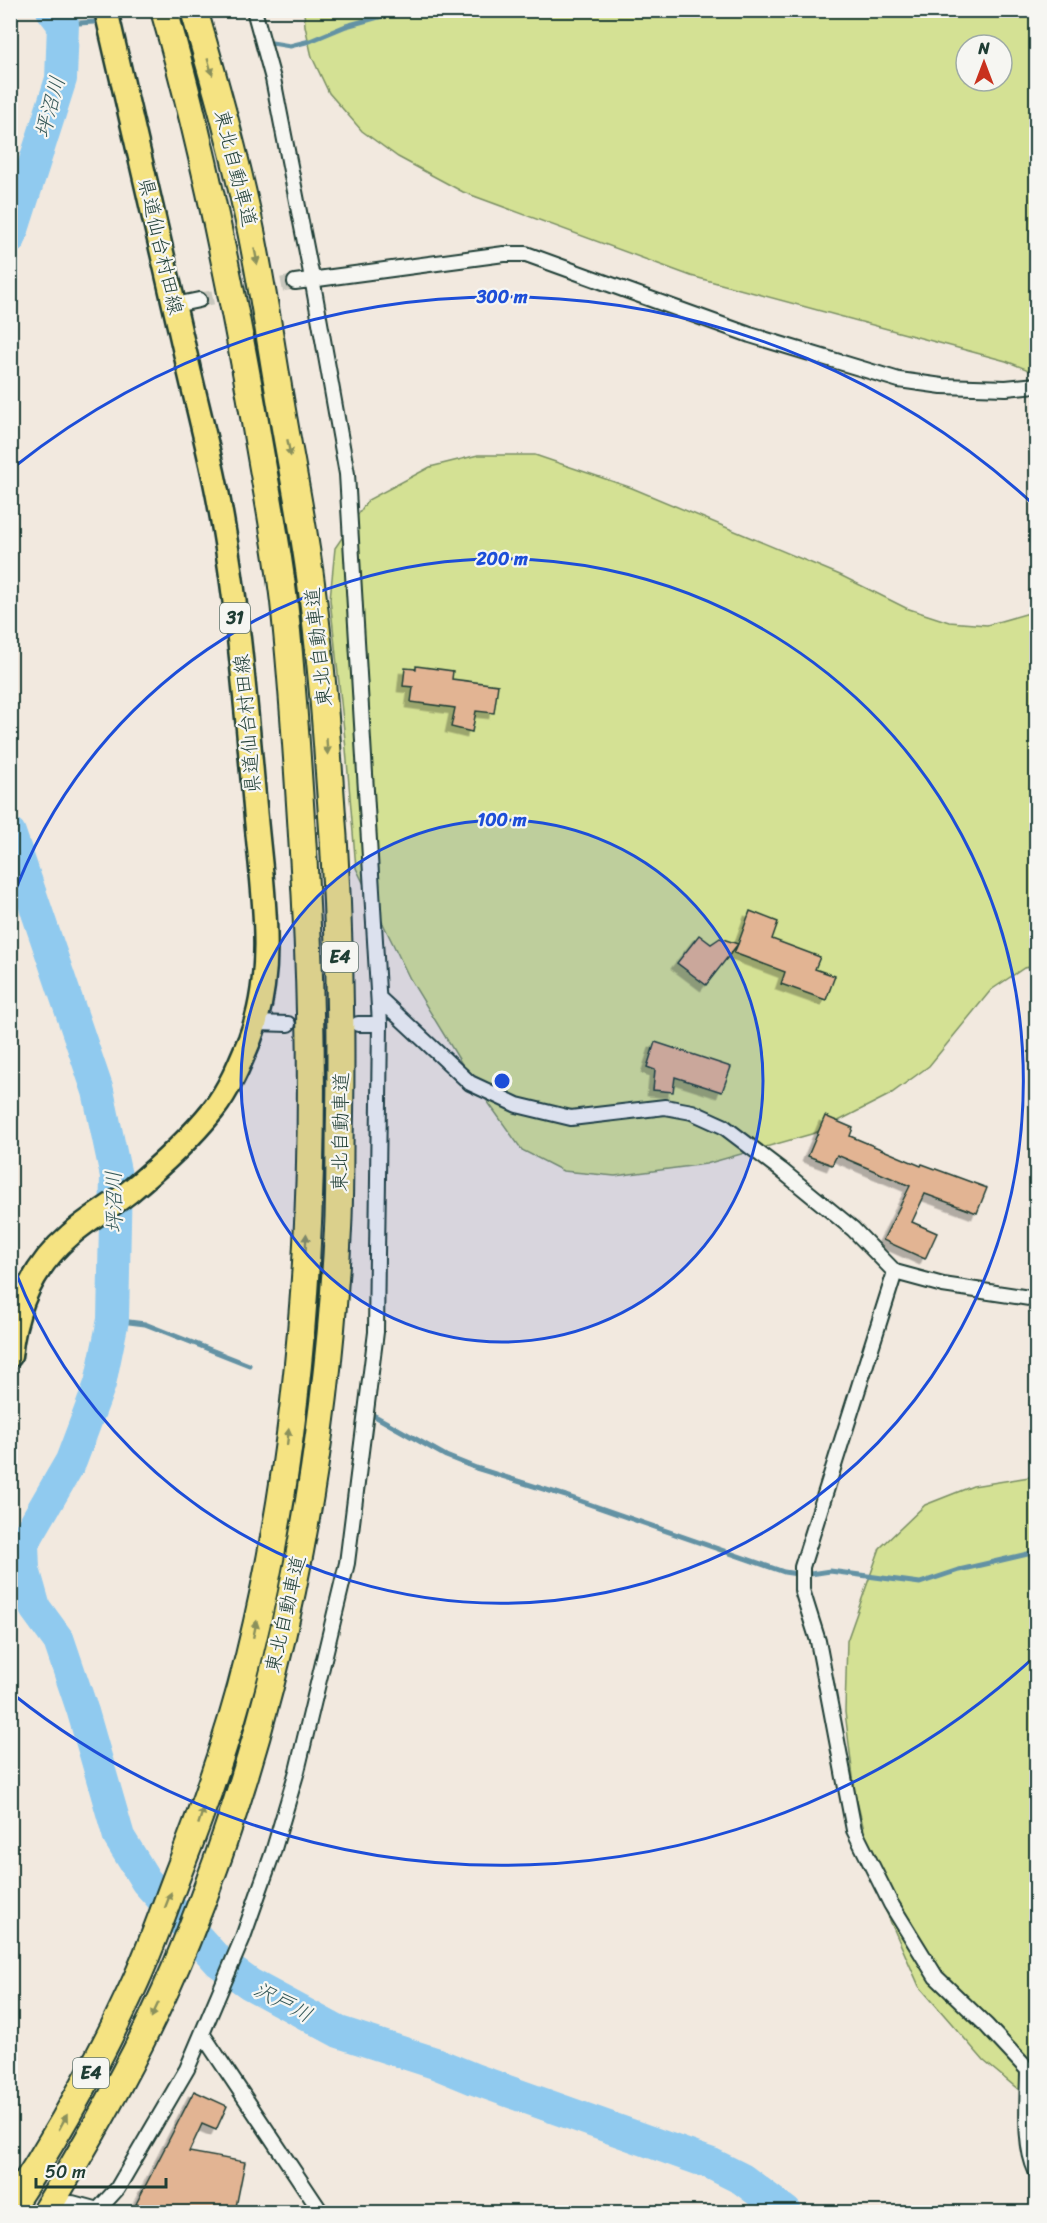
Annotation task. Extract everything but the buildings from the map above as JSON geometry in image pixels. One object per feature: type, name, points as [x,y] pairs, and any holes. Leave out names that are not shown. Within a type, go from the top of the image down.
[{"type":"highway","name":"東北自動車道","points":[[10,2208],[51,2144],[98,2059],[134,1985],[198,1825],[249,1656],[276,1530],[302,1317],[310,1176],[311,1067],[308,933],[297,757],[283,598],[235,309],[164,10]]},
{"type":"highway","name":"東北自動車道","points":[[45,2212],[123,2076],[180,1957],[224,1841],[253,1746],[282,1638],[303,1530],[320,1421],[331,1328],[338,1227],[341,1069],[340,959],[325,708],[313,597],[301,514],[250,227],[218,94],[194,10]]},
{"type":"main road","name":"県道仙台村田線","points":[[10,1356],[20,1305],[33,1278],[49,1255],[69,1235],[129,1191],[177,1149],[214,1109],[231,1081],[256,1023],[265,948],[240,651],[219,503],[106,10]]},
{"type":"main road","points":[[72,2206],[95,2212]]},
{"type":"street","points":[[95,2212],[117,2189],[187,2069],[243,1937],[273,1852],[297,1771],[347,1563],[376,1332],[380,1024],[347,474],[273,79],[254,10]]},
{"type":"street","points":[[295,282],[504,254],[526,254],[750,335],[899,380],[942,386],[1006,388],[1036,385]]},
{"type":"street","points":[[175,305],[199,300]]},
{"type":"street","points":[[379,998],[470,1083],[517,1105],[571,1118],[665,1107],[692,1112],[723,1126],[853,1229],[895,1272],[943,1285],[1036,1299]]},
{"type":"street","points":[[256,1023],[288,1024]]},
{"type":"street","points":[[358,1024],[380,1024]]},
{"type":"street","points":[[895,1272],[801,1574],[818,1641],[854,1830],[891,1904],[936,1977],[1028,2070],[1028,2123],[1032,2162],[1036,2171]]},
{"type":"street","points":[[202,2034],[321,2212]]},
{"type":"green space","points":[[304,11],[1036,11],[1036,373],[1006,361],[691,276],[463,192],[398,157],[362,131],[329,93],[312,57]]},
{"type":"green space","points":[[478,455],[535,455],[632,488],[840,575],[906,608],[949,622],[987,625],[1036,611],[1036,966],[1024,968],[991,990],[929,1066],[889,1095],[815,1133],[706,1164],[615,1176],[563,1171],[522,1150],[468,1074],[410,979],[356,868],[330,599],[335,548],[368,500],[430,467]]},
{"type":"green space","points":[[1036,1476],[1036,2104],[984,2061],[919,1986],[881,1900],[855,1793],[845,1712],[847,1641],[880,1548],[925,1505],[973,1486]]},
{"type":"waterway","name":"坪沼川","points":[[10,239],[61,79],[63,24],[52,10]]},
{"type":"waterway","points":[[272,43],[290,46],[310,41],[346,26],[404,10]]},
{"type":"waterway","points":[[63,24],[94,22]]},
{"type":"waterway","name":"坪沼川","points":[[10,833],[98,1091],[116,1176],[113,1320],[100,1384],[71,1461],[13,1561]]},
{"type":"waterway","points":[[113,1320],[145,1324],[249,1365]]},
{"type":"waterway","points":[[373,1415],[446,1456],[476,1468],[566,1496],[784,1572],[804,1575],[830,1571],[920,1583],[959,1570],[1036,1552]]},
{"type":"waterway","name":"沢戸川","points":[[23,1544],[24,1569],[35,1608],[59,1641],[83,1712],[119,1837],[146,1881],[219,1962],[250,1984],[339,2032],[435,2063],[712,2164],[742,2179],[786,2212]]},
{"type":"tunnel","points":[[199,300],[295,282]]},
{"type":"tunnel","points":[[10,2179],[66,2203]]}]
